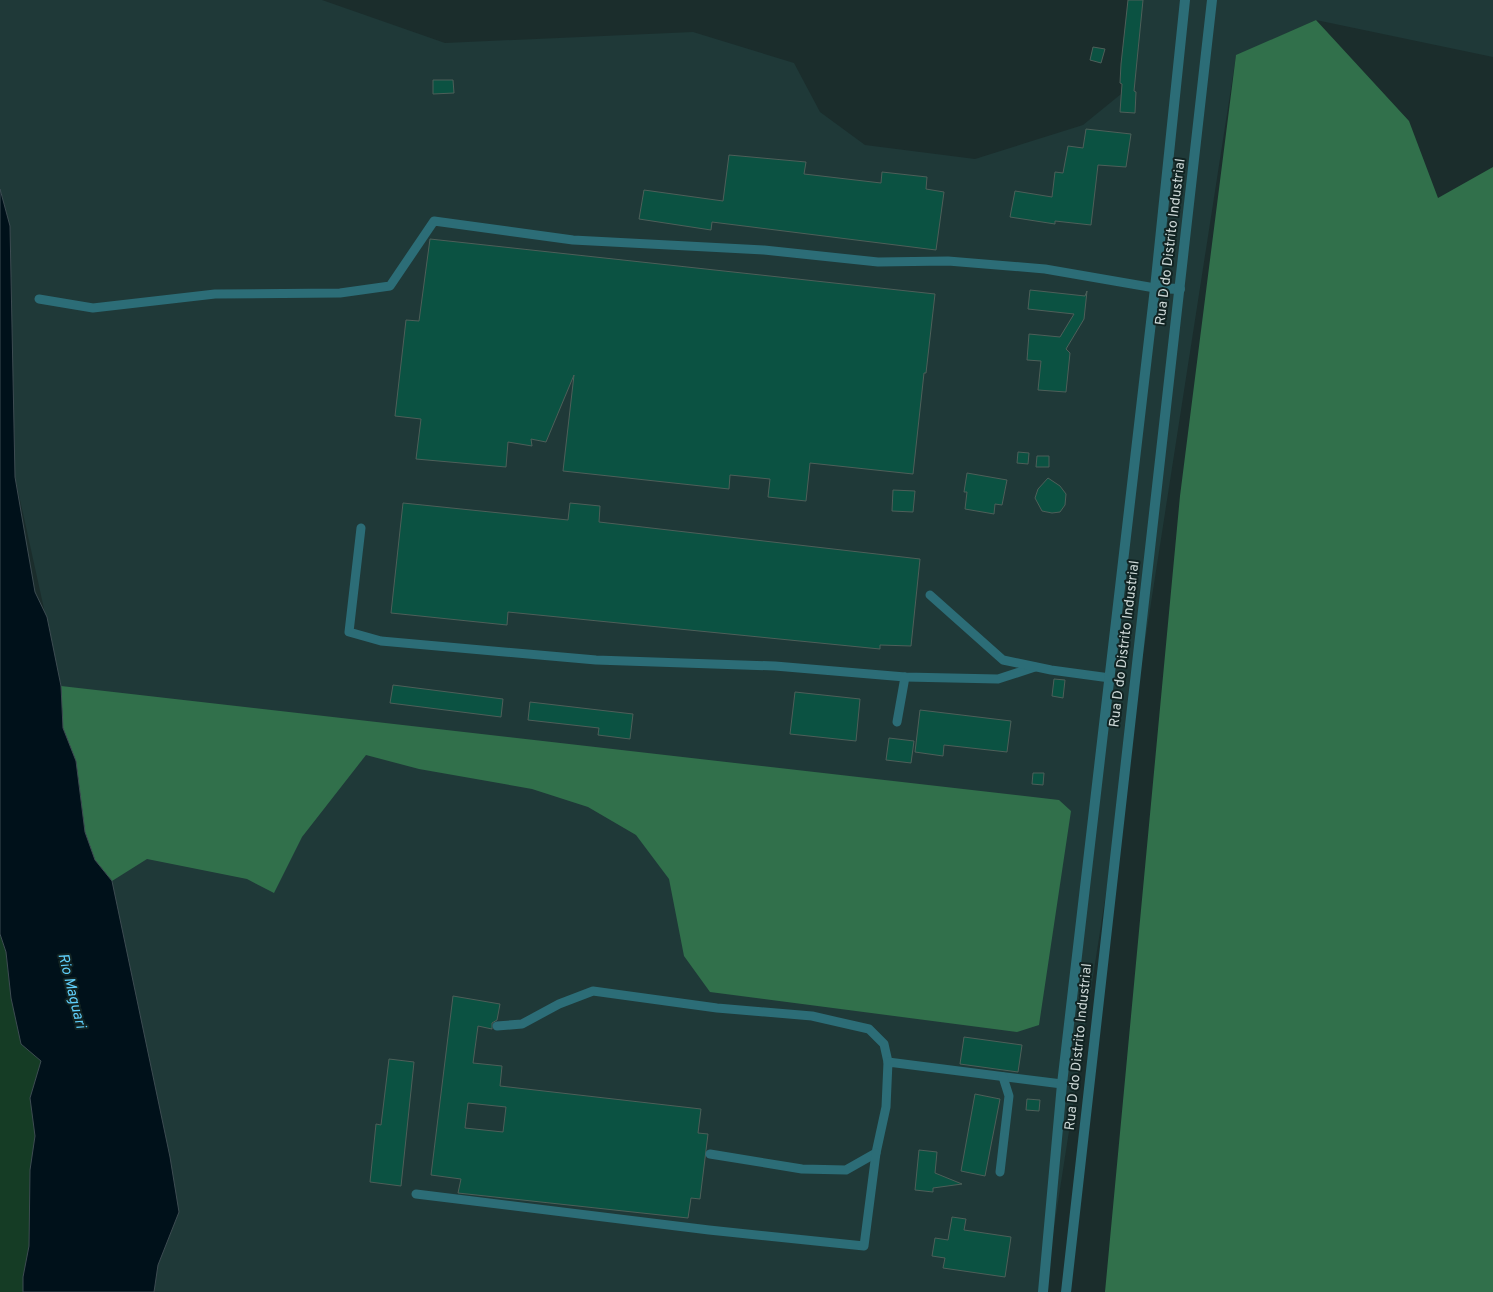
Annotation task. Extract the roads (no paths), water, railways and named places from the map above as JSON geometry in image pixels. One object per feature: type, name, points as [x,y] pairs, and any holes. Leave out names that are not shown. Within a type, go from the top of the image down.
[{"type":"street","name":"Rua D do Distrito Industrial","points":[[1043,1292],[1062,1084],[1155,288],[1185,0]]},
{"type":"street","name":"Rua D do Distrito Industrial","points":[[1066,1292],[1212,0]]},
{"type":"street","points":[[1155,288],[1180,289]]},
{"type":"lane","points":[[39,299],[93,308],[215,294],[340,293],[390,286],[434,221],[573,240],[764,250],[878,262],[948,261],[1045,269],[1155,288]]},
{"type":"lane","points":[[361,528],[349,632],[381,641],[577,659],[775,666],[905,677],[998,679],[1035,667]]},
{"type":"lane","points":[[930,595],[1003,660],[1035,667],[1110,678]]},
{"type":"lane","points":[[897,722],[905,677]]},
{"type":"lane","points":[[416,1194],[708,1230],[864,1246],[876,1153],[886,1107],[888,1062],[884,1044],[870,1029],[812,1016],[717,1008],[593,991],[559,1004],[522,1024],[497,1026]]},
{"type":"lane","points":[[888,1062],[1062,1084]]},
{"type":"lane","points":[[1000,1172],[1009,1096],[1003,1077]]},
{"type":"lane","points":[[710,1154],[802,1169],[846,1170],[876,1153]]},
{"type":"water","name":"Rio Maguari","points":[[0,189],[10,226],[15,477],[35,592],[47,617],[61,686],[63,728],[76,761],[85,832],[95,860],[112,881],[170,1157],[179,1212],[158,1265],[154,1292],[23,1292],[23,1277],[29,1246],[30,1170],[35,1136],[30,1098],[41,1061],[21,1044],[11,998],[6,952],[0,934]]}]
